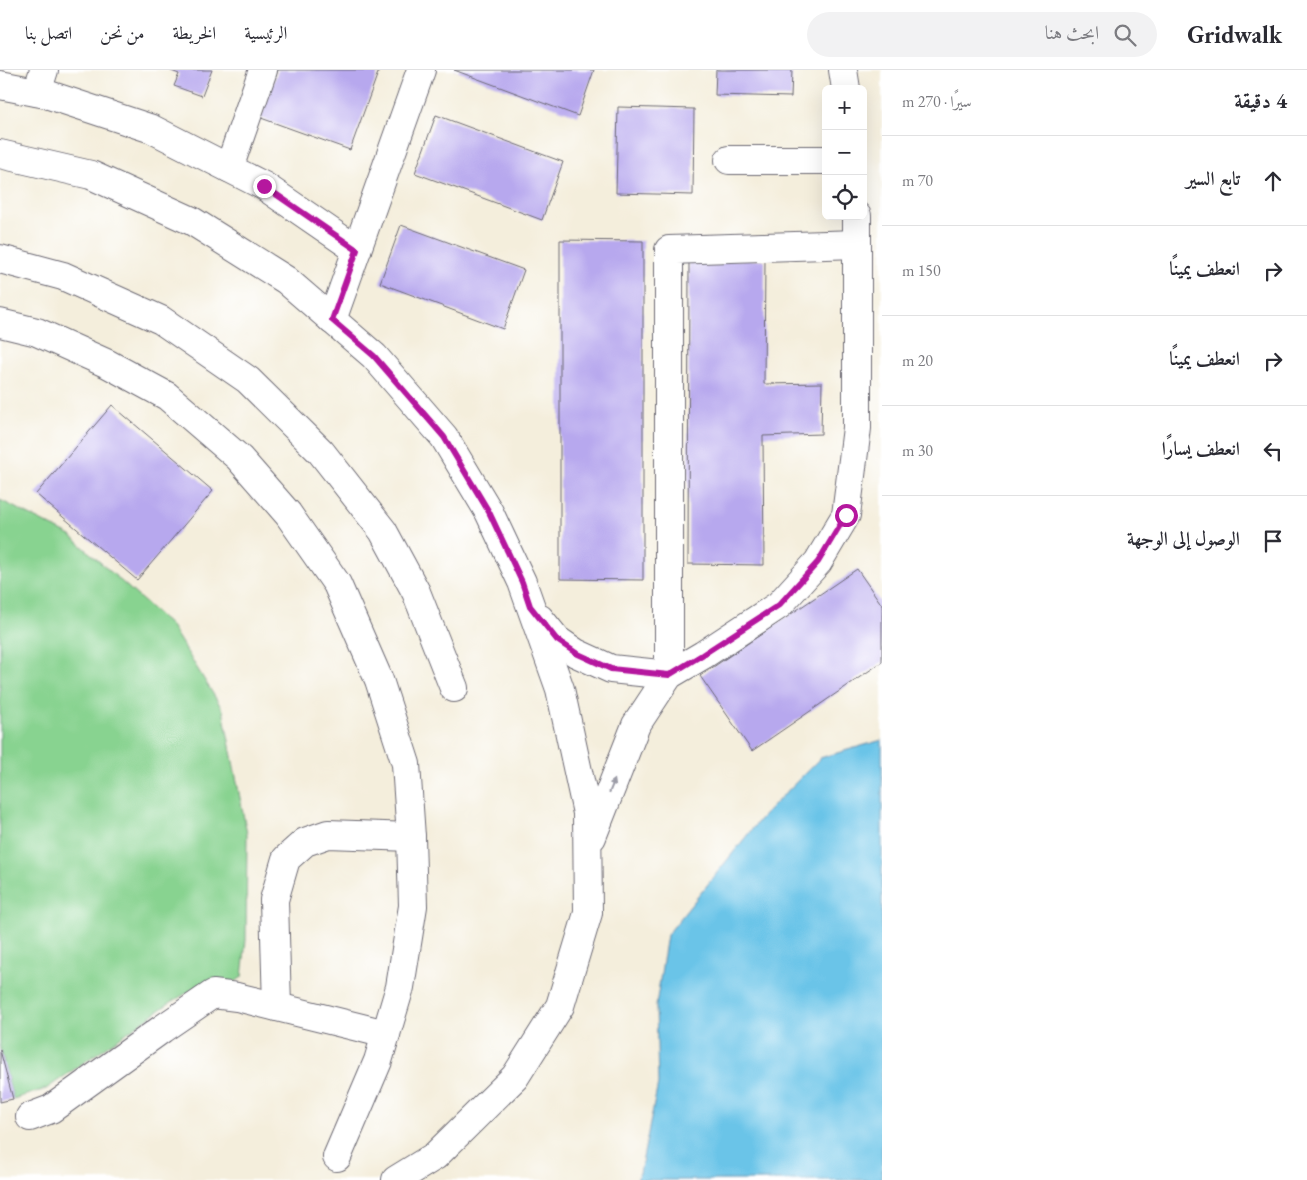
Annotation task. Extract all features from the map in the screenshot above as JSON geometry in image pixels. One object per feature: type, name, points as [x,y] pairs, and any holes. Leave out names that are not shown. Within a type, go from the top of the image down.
[{"type":"street","points":[[229,168],[264,70]]},
{"type":"street","points":[[332,320],[422,70]]},
{"type":"street","points":[[843,70],[845,85]]},
{"type":"street","points":[[0,85],[41,81],[152,129],[264,186],[357,250]]},
{"type":"street","points":[[0,154],[91,175],[192,221],[286,280],[374,356],[444,437],[489,512],[522,582],[560,689],[587,813],[588,913],[560,1006],[515,1077],[435,1156],[396,1180]]},
{"type":"street","points":[[729,160],[822,160]]},
{"type":"street","points":[[587,848],[636,725],[669,675],[779,605],[818,562],[846,515],[857,428],[857,220]]},
{"type":"street","points":[[669,675],[669,250],[857,244]]},
{"type":"street","points":[[0,259],[63,276],[161,320],[248,380],[321,452],[383,532],[416,592],[454,688]]},
{"type":"street","points":[[0,323],[37,332],[108,364],[167,396],[239,458],[288,514],[337,584],[379,680],[406,764],[413,906],[400,987],[378,1061],[337,1156]]},
{"type":"street","points":[[530,606],[557,640],[576,653],[611,669],[669,675]]},
{"type":"street","points":[[277,1007],[274,900],[286,859],[305,842],[328,834],[411,837]]},
{"type":"street","points":[[30,1117],[51,1109],[154,1034],[214,994],[237,997],[386,1034]]},
{"type":"green space","points":[[0,500],[71,536],[171,626],[223,710],[247,834],[246,940],[242,977],[231,985],[202,984],[168,1004],[46,1089],[13,1099],[0,1047]]},
{"type":"water","points":[[882,740],[882,1180],[636,1180],[640,1173],[658,1084],[656,1005],[667,935],[761,818],[820,758]]},
{"type":"building","points":[[169,70],[212,70],[202,96],[174,86],[179,74]]},
{"type":"building","points":[[278,70],[379,70],[350,150],[261,118]]},
{"type":"building","points":[[454,70],[594,70],[578,116]]},
{"type":"building","points":[[716,70],[792,70],[791,97],[715,95]]},
{"type":"building","points":[[618,107],[694,109],[693,195],[616,193]]},
{"type":"building","points":[[436,115],[563,162],[542,220],[415,173]]},
{"type":"building","points":[[401,225],[524,270],[503,329],[380,283]]},
{"type":"building","points":[[560,240],[643,241],[643,580],[560,579]]},
{"type":"building","points":[[689,259],[765,260],[764,384],[822,383],[821,434],[763,436],[764,565],[688,564]]},
{"type":"building","points":[[112,405],[213,491],[137,580],[36,494]]},
{"type":"building","points":[[857,569],[882,605],[882,662],[752,751],[700,676]]},
{"type":"building","points":[[0,1050],[13,1099],[0,1102]]},
{"type":"route","points":[[264,186],[357,250],[332,320],[374,356],[444,437],[489,512],[522,582],[530,606],[557,640],[576,653],[611,669],[669,675],[779,605],[818,562],[846,515]]}]
